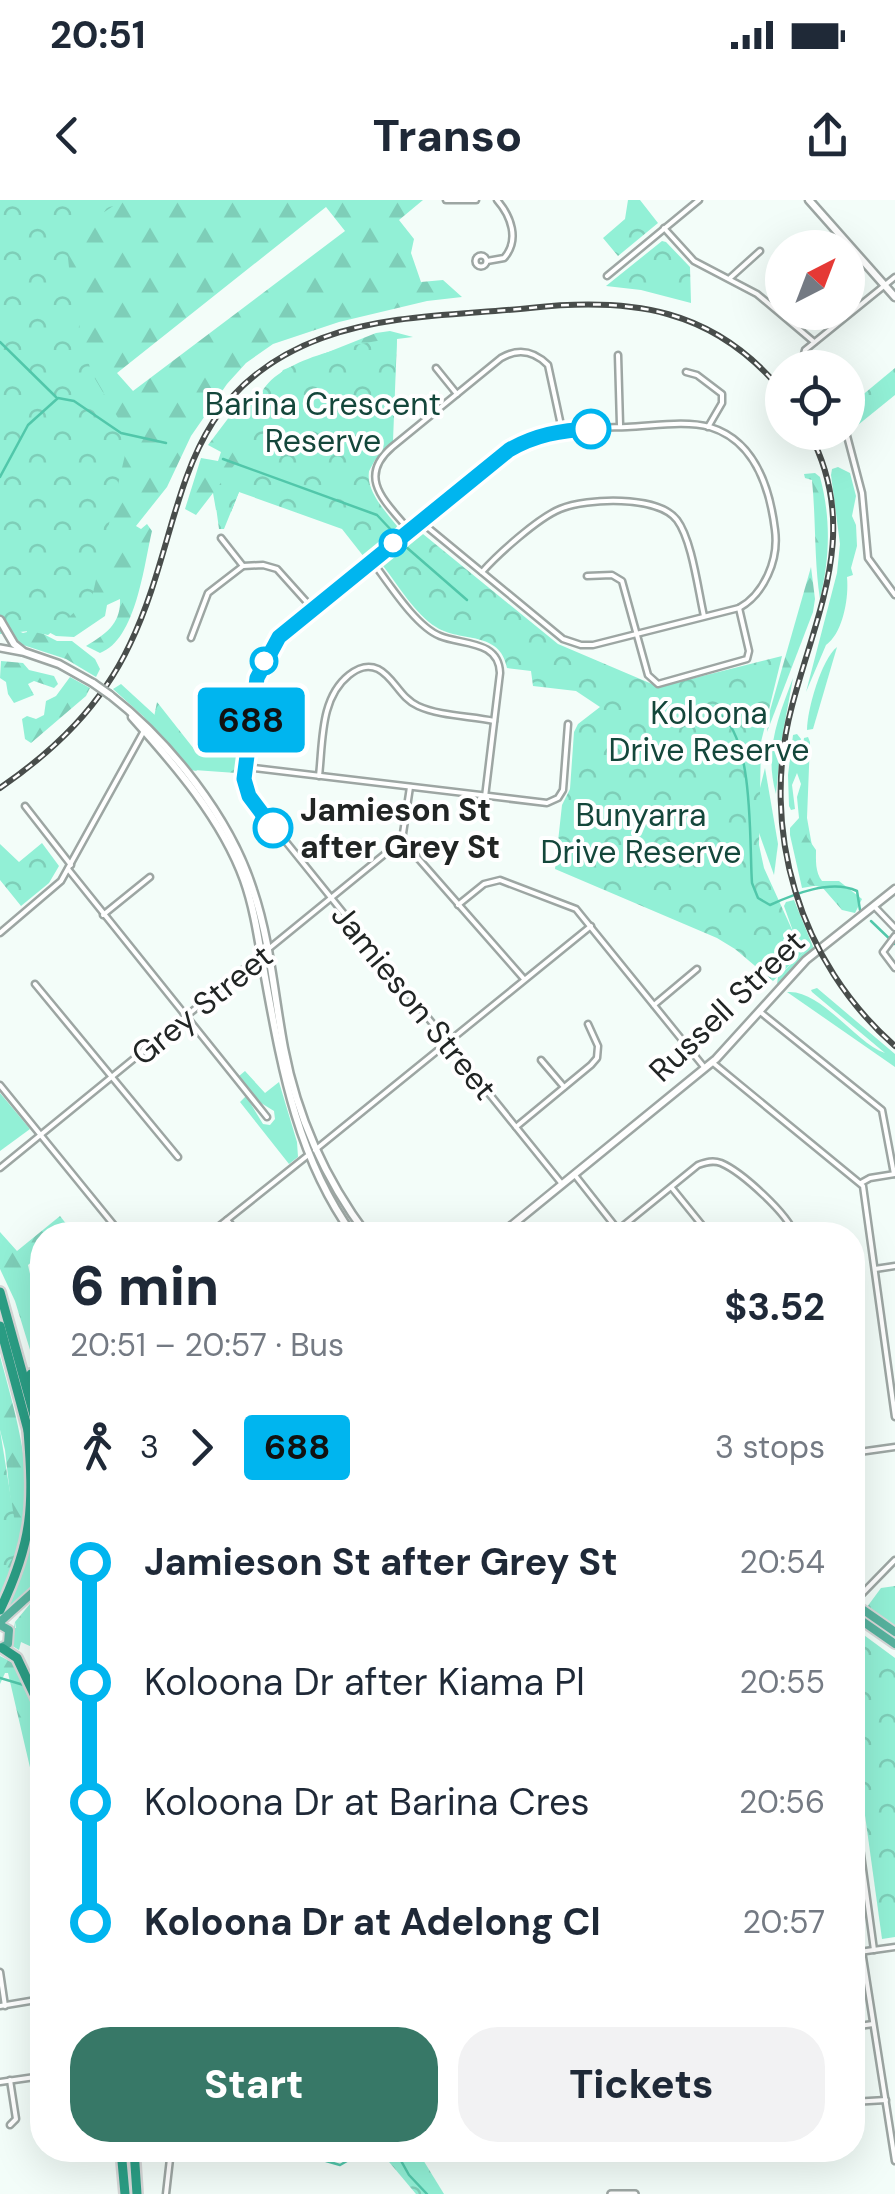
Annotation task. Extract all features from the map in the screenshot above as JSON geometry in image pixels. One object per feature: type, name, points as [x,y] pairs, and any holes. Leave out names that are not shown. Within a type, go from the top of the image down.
[{"type":"highway","points":[[0,1282],[30,1372]]},
{"type":"highway","points":[[0,1292],[30,1401]]},
{"type":"highway","points":[[0,1326],[30,1440]]},
{"type":"highway","points":[[28,1431],[30,1449]]},
{"type":"highway","points":[[0,1610],[30,1523]]},
{"type":"highway","points":[[10,1633],[0,1623],[30,1597]]},
{"type":"highway","points":[[19,1608],[10,1640],[1,1648],[14,1654],[30,1686]]},
{"type":"highway","points":[[865,1611],[895,1632]]},
{"type":"highway","points":[[865,1623],[895,1644]]},
{"type":"highway","points":[[123,2162],[125,2194]]},
{"type":"highway","points":[[135,2162],[137,2194]]},
{"type":"main road","points":[[809,200],[895,298]]},
{"type":"main road","points":[[0,620],[9,638],[24,652],[59,664],[110,695],[145,728],[214,811],[238,849],[255,893],[264,954]]},
{"type":"main road","points":[[145,728],[209,814],[233,854],[251,902],[312,1152],[344,1222]]},
{"type":"main road","name":"Russell Street","points":[[517,1222],[708,1065],[806,960],[895,889]]},
{"type":"main road","points":[[312,1152],[358,1222]]},
{"type":"street","points":[[446,200],[476,200]]},
{"type":"street","points":[[486,261],[504,258],[512,247],[511,221],[498,200]]},
{"type":"street","points":[[607,276],[699,200]]},
{"type":"street","points":[[664,228],[694,261],[772,304],[814,342]]},
{"type":"street","points":[[730,278],[760,251]]},
{"type":"street","points":[[807,350],[895,277]]},
{"type":"street","points":[[409,530],[377,488],[378,462],[507,354],[533,354],[545,362],[552,374],[562,430]]},
{"type":"street","points":[[618,355],[620,428]]},
{"type":"street","points":[[436,368],[457,394]]},
{"type":"street","points":[[686,372],[697,375],[722,394],[722,404],[708,427]]},
{"type":"street","points":[[420,521],[569,642],[594,645],[739,608],[763,586],[774,552],[775,532],[764,478],[755,462],[740,444],[708,427],[562,430],[509,450],[420,521],[312,608],[279,637],[257,678],[245,766],[544,803],[558,798],[564,787],[568,724]]},
{"type":"street","points":[[851,450],[862,492],[868,558],[895,595]]},
{"type":"street","points":[[482,572],[561,508],[650,503],[670,512],[681,526],[704,616]]},
{"type":"street","points":[[221,538],[243,566]]},
{"type":"street","points":[[371,561],[428,629],[484,647],[496,657],[500,668],[485,797]]},
{"type":"street","points":[[191,638],[206,597],[220,581],[243,566],[277,569],[312,608]]},
{"type":"street","points":[[586,576],[612,575],[622,581],[650,677],[656,683],[748,660],[739,608]]},
{"type":"street","points":[[0,648],[24,652]]},
{"type":"street","points":[[318,776],[331,695],[360,668],[382,672],[404,698],[416,705],[494,721]]},
{"type":"street","points":[[204,705],[251,716]]},
{"type":"street","points":[[137,747],[145,728]]},
{"type":"street","points":[[0,934],[56,887],[137,747],[150,738]]},
{"type":"street","name":"Jamieson Street","points":[[245,766],[244,786],[249,796],[562,1184]]},
{"type":"street","points":[[410,787],[402,840],[524,979]]},
{"type":"street","points":[[25,806],[102,914],[267,1117]]},
{"type":"street","name":"Grey Street","points":[[0,1168],[402,840]]},
{"type":"street","points":[[102,914],[150,876]]},
{"type":"street","points":[[458,905],[488,882],[505,880],[572,907],[708,1065],[861,1183],[890,1350],[895,1418]]},
{"type":"street","points":[[874,906],[895,928]]},
{"type":"street","points":[[224,1222],[590,926]]},
{"type":"street","points":[[895,936],[883,952],[895,968]]},
{"type":"street","points":[[654,1005],[697,970]]},
{"type":"street","points":[[36,984],[178,1158]]},
{"type":"street","points":[[759,1010],[882,1110],[894,1174],[861,1183]]},
{"type":"street","points":[[516,1126],[596,1058],[598,1046],[588,1024]]},
{"type":"street","points":[[541,1060],[564,1088]]},
{"type":"street","points":[[0,1085],[111,1222]]},
{"type":"street","points":[[631,1222],[702,1163],[720,1162],[781,1210],[788,1222]]},
{"type":"street","points":[[574,1174],[612,1222]]},
{"type":"street","points":[[671,1187],[699,1222]]},
{"type":"street","points":[[875,1269],[895,1266]]},
{"type":"street","points":[[865,1451],[895,1448]]},
{"type":"street","points":[[865,1591],[895,1560]]},
{"type":"street","points":[[865,1884],[874,1950]]},
{"type":"street","points":[[865,1952],[895,1947]]},
{"type":"street","points":[[0,1972],[3,2006],[30,2002]]},
{"type":"street","points":[[865,1972],[895,2161]]},
{"type":"street","points":[[865,2025],[873,2024]]},
{"type":"street","points":[[0,2082],[30,2078]]},
{"type":"street","points":[[10,2080],[16,2118],[10,2125]]},
{"type":"street","points":[[865,2101],[886,2100]]},
{"type":"street","points":[[166,2194],[170,2162]]},
{"type":"street","points":[[610,2194],[636,2194]]},
{"type":"green space","points":[[0,200],[423,200],[399,220],[414,239],[411,253],[421,282],[443,280],[462,297],[427,301],[339,322],[273,344],[246,363],[191,436],[167,487],[136,526],[141,529],[147,524],[152,531],[142,581],[130,618],[112,645],[100,653],[86,646],[111,627],[120,599],[107,605],[105,616],[74,637],[56,636],[0,606]],"holes":[[[326,207],[345,231],[133,391],[117,373]]]},
{"type":"green space","points":[[0,200],[122,200],[66,238],[72,297],[91,372],[124,428],[120,431],[128,442],[92,597],[48,635],[29,631],[0,634]]},
{"type":"green space","points":[[628,200],[640,200],[658,223],[618,256],[603,238],[625,219]]},
{"type":"green space","points":[[662,241],[690,267],[691,303],[606,286]]},
{"type":"green space","name":"Barina Crescent Reserve","points":[[390,331],[413,337],[397,339],[393,441],[375,460],[362,484],[239,492],[231,512],[216,510],[213,493],[196,515],[185,509],[201,458],[218,461],[221,452],[208,445],[239,404],[266,398],[283,370]]},
{"type":"green space","name":"Barina Crescent Reserve","points":[[397,338],[392,438],[372,461],[369,472],[373,493],[396,530],[364,557],[342,529],[239,492],[224,529],[219,529],[214,492],[235,464],[284,484],[288,474],[258,455],[240,451],[258,399],[272,380],[323,354]]},
{"type":"green space","points":[[895,368],[895,395],[865,419],[865,393]]},
{"type":"green space","points":[[838,467],[850,473],[856,496],[852,516],[857,546],[853,575],[847,577],[841,624],[826,645],[806,692],[837,573],[840,544],[831,475],[832,469]]},
{"type":"green space","points":[[815,473],[824,492],[827,523],[826,568],[820,599],[812,480],[804,474]]},
{"type":"green space","points":[[423,534],[558,644],[659,687],[782,656],[761,742],[759,845],[764,868],[794,934],[806,950],[773,981],[717,938],[555,869],[562,805],[570,789],[574,732],[600,707],[576,691],[533,686],[531,671],[507,668],[496,648],[478,639],[446,632],[421,615],[383,566],[384,561]]},
{"type":"green space","points":[[811,567],[813,612],[767,732],[769,714]]},
{"type":"green space","points":[[26,625],[57,641],[72,641],[95,659],[100,669],[96,677],[66,659],[17,643],[8,626],[23,633],[27,632]]},
{"type":"green space","points":[[837,647],[813,729],[807,730],[816,686]]},
{"type":"green space","points":[[1,661],[23,663],[29,670],[54,676],[58,684],[54,688],[34,681],[28,684],[34,695],[14,703],[6,682],[0,678]]},
{"type":"green space","points":[[70,677],[90,688],[86,696],[31,743],[25,739],[22,719],[44,715],[46,701],[56,696]]},
{"type":"green space","points":[[793,678],[781,743],[776,794],[772,749]]},
{"type":"green space","points":[[121,684],[157,717],[197,771],[190,770],[143,716],[113,689]]},
{"type":"green space","points":[[157,702],[194,749],[238,755],[236,773],[194,770],[154,717]]},
{"type":"green space","points":[[793,735],[801,739],[797,756],[802,752],[804,738],[808,737],[810,742],[807,818],[819,885],[802,888],[790,835],[790,828],[799,818],[797,797],[801,784],[797,773],[792,785],[795,809],[789,806],[788,775]]},
{"type":"green space","points":[[765,768],[778,844],[774,875],[758,830],[759,792]]},
{"type":"green space","points":[[804,824],[816,850],[822,881],[839,881],[862,899],[855,913],[842,910],[822,887],[804,880],[807,857],[793,835]]},
{"type":"green space","points":[[42,843],[59,866],[49,883],[21,906],[0,880],[0,844],[19,862]]},
{"type":"green space","points":[[794,900],[814,949],[777,984],[778,977],[806,950],[794,934],[784,906]]},
{"type":"green space","points":[[817,988],[895,1054],[895,1067],[787,992],[800,993],[825,1007],[885,1053],[812,992]]},
{"type":"green space","points":[[245,1071],[265,1093],[279,1082],[297,1142],[298,1157],[289,1164],[240,1102],[246,1096],[263,1124],[270,1125],[275,1119],[274,1111],[261,1103],[239,1076]]},
{"type":"green space","points":[[0,1093],[30,1129],[0,1151]]},
{"type":"green space","points":[[0,1232],[17,1251],[30,1240],[30,1350],[0,1269]]},
{"type":"green space","points":[[0,1356],[21,1443],[27,1487],[22,1540],[0,1597],[0,1570],[15,1539],[0,1430]]},
{"type":"green space","points":[[0,1430],[16,1551],[0,1582]]},
{"type":"green space","points":[[30,1540],[30,1588],[12,1606],[7,1604]]},
{"type":"green space","points":[[895,1586],[895,1627],[867,1607],[881,1588]]},
{"type":"green space","points":[[30,1604],[30,1636],[26,1639],[17,1635],[15,1622]]},
{"type":"green space","points":[[15,1622],[15,1628],[30,1627],[30,1646],[21,1642],[19,1650],[11,1645]]},
{"type":"green space","points":[[865,1636],[895,1658],[895,1937],[882,1939],[865,1815]]},
{"type":"green space","points":[[0,1656],[15,1664],[30,1695],[30,1767],[8,1673],[0,1684]]},
{"type":"green space","points":[[389,2162],[424,2162],[444,2194],[416,2194]]},
{"type":"waterway","points":[[0,342],[56,397]]},
{"type":"waterway","points":[[0,477],[28,425],[58,398],[74,401],[121,433],[166,443]]},
{"type":"waterway","points":[[223,459],[377,515],[393,532]]},
{"type":"waterway","points":[[405,546],[467,600]]},
{"type":"waterway","points":[[717,712],[729,724],[744,765],[752,883],[758,898],[770,905],[813,889],[847,888],[857,891],[860,910]]},
{"type":"waterway","points":[[871,921],[895,944]]},
{"type":"waterway","points":[[0,1678],[27,1686]]},
{"type":"waterway","points":[[330,2162],[345,2162]]},
{"type":"waterway","points":[[402,2162],[427,2194]]},
{"type":"railway","points":[[0,788],[58,742],[105,687],[130,644],[149,598],[190,467],[209,428],[236,393],[272,363],[322,338],[372,324],[451,314],[602,305],[668,314],[699,325],[728,341],[765,373]]},
{"type":"railway","points":[[816,450],[832,503],[833,536],[822,603],[783,752],[781,799],[785,845],[795,891],[834,975],[895,1046]]},
{"type":"bus line","name":"688","points":[[273,828],[249,796],[244,779],[257,678],[279,637],[509,450],[562,430],[591,429]]},
{"type":"place","name":"Jamieson St after Grey St","points":[[273,828]]},
{"type":"park label","name":"Koloona Drive Reserve","points":[[709,732]]},
{"type":"park label","name":"Bunyarra Drive Reserve","points":[[641,834]]}]
